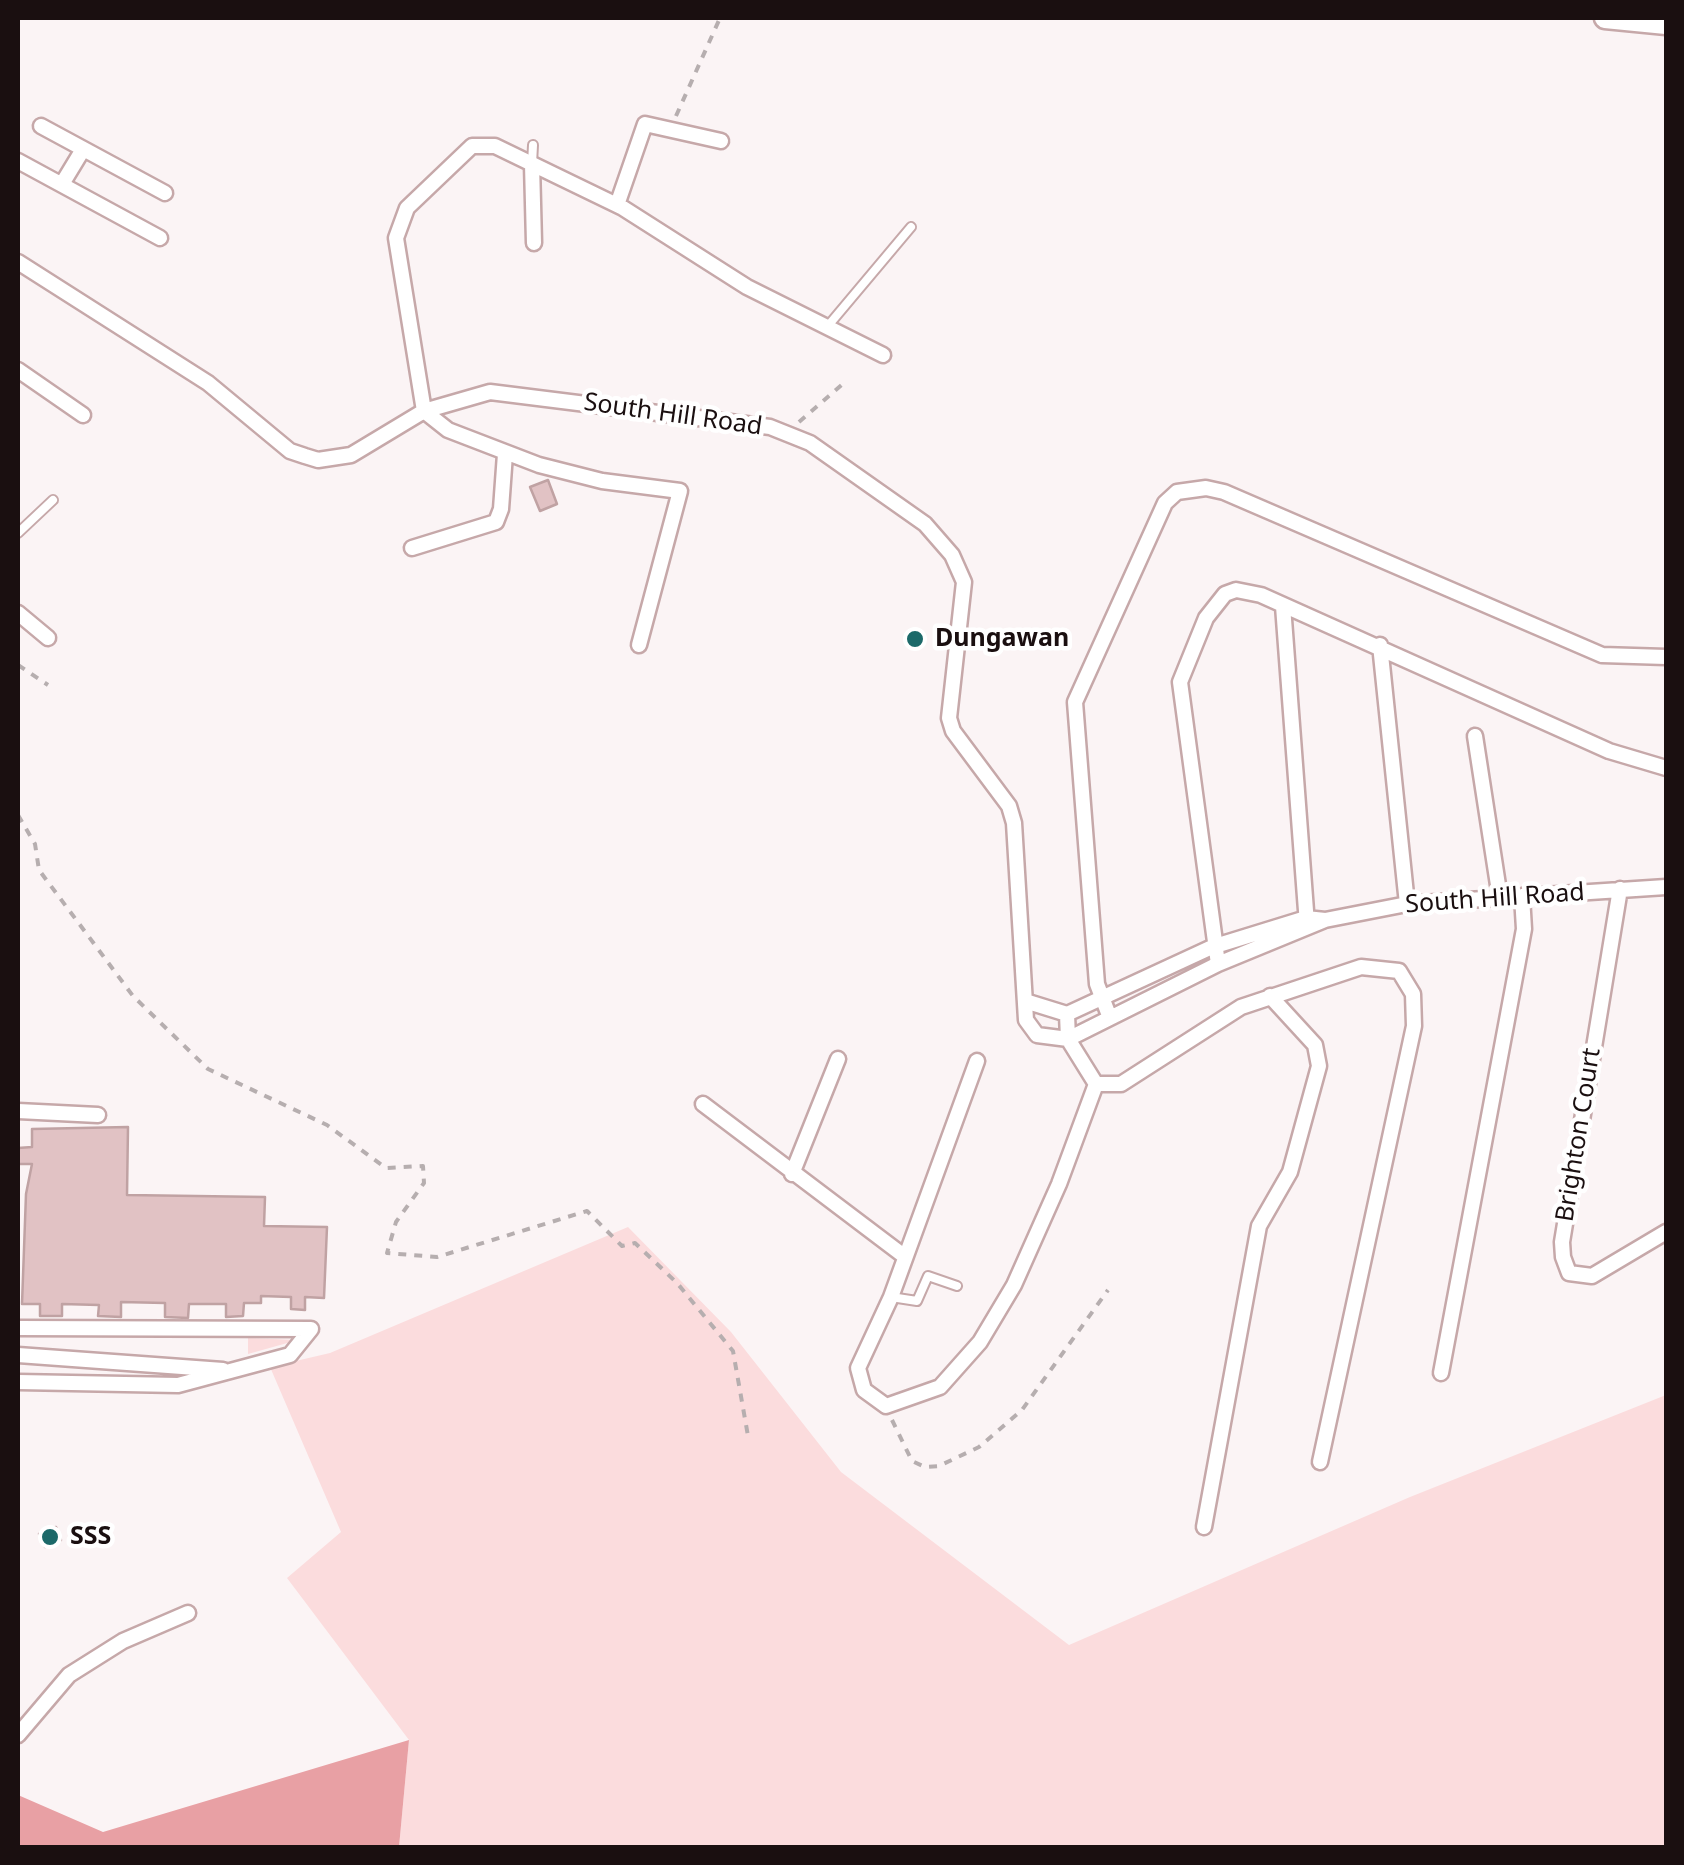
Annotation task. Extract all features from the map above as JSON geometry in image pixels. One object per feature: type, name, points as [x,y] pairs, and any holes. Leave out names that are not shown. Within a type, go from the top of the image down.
[{"type":"street","points":[[1605,18],[1666,24]]},
{"type":"street","points":[[617,204],[645,124],[721,141]]},
{"type":"street","points":[[41,126],[165,193]]},
{"type":"street","points":[[639,645],[680,490],[602,480],[505,454],[448,430],[424,412],[396,238],[407,208],[472,146],[495,146],[617,204],[747,288],[883,355]]},
{"type":"street","points":[[62,184],[82,151]]},
{"type":"street","points":[[18,161],[160,238]]},
{"type":"street","points":[[532,164],[534,243]]},
{"type":"street","name":"South Hill Road","points":[[18,262],[208,383],[290,451],[318,460],[351,454],[424,412],[490,392],[770,427],[822,450],[940,538],[960,570],[966,592],[950,718],[953,731],[1009,806],[1014,823],[1025,1000],[1030,1029],[1037,1036],[1068,1039],[1307,924]]},
{"type":"street","points":[[18,370],[83,415]]},
{"type":"street","points":[[412,548],[496,522],[502,509],[505,454]]},
{"type":"street","points":[[1110,1018],[1100,999],[1075,702],[1165,504],[1177,492],[1206,488],[1224,492],[1602,655],[1666,657]]},
{"type":"street","points":[[1218,964],[1212,947],[1182,671],[1206,618],[1226,594],[1249,592],[1380,645],[1609,752],[1666,768]]},
{"type":"street","points":[[1283,606],[1307,924]]},
{"type":"street","points":[[18,614],[48,638]]},
{"type":"street","points":[[1380,645],[1407,904]]},
{"type":"street","points":[[1475,736],[1500,898]]},
{"type":"street","name":"South Hill Road","points":[[1067,1014],[1212,947],[1325,920],[1407,904],[1666,887]]},
{"type":"street","name":"Brighton Court","points":[[1620,889],[1562,1242],[1564,1257],[1570,1274],[1592,1276],[1666,1232]]},
{"type":"street","points":[[1441,1373],[1524,929],[1522,896]]},
{"type":"street","points":[[1096,1084],[1122,1084],[1241,1007],[1361,967],[1399,971],[1413,994],[1414,1026],[1320,1462]]},
{"type":"street","points":[[1204,1527],[1258,1226],[1290,1172],[1319,1066],[1315,1045],[1270,996]]},
{"type":"street","points":[[1025,1000],[1067,1014],[1068,1039],[1096,1084]]},
{"type":"street","points":[[792,1174],[838,1059]]},
{"type":"street","points":[[977,1061],[891,1297],[858,1368],[864,1390],[886,1406],[940,1387],[980,1342],[1014,1284],[1096,1084]]},
{"type":"street","points":[[703,1104],[904,1256]]},
{"type":"street","points":[[18,1110],[98,1114]]},
{"type":"street","points":[[18,1328],[311,1329],[290,1355],[178,1386],[18,1382]]},
{"type":"street","points":[[18,1354],[234,1370]]},
{"type":"street","points":[[18,1735],[69,1675],[123,1641],[188,1613]]},
{"type":"lane","points":[[532,164],[533,145]]},
{"type":"lane","points":[[827,327],[911,227]]},
{"type":"lane","points":[[18,533],[53,500]]},
{"type":"lane","points":[[891,1297],[917,1301],[928,1276],[958,1286]]},
{"type":"path","points":[[670,130],[720,18]]},
{"type":"path","points":[[800,419],[845,382]]},
{"type":"path","points":[[18,666],[48,685]]},
{"type":"path","points":[[18,814],[35,844],[39,870],[132,996],[208,1069],[327,1125],[386,1168],[423,1166],[424,1183],[396,1222],[387,1253],[437,1257],[586,1211],[622,1246],[636,1242],[677,1282],[733,1351],[748,1436]]},
{"type":"path","points":[[886,1406],[906,1452],[925,1466],[939,1466],[979,1447],[1022,1410],[1108,1290]]},
{"type":"shaded area","points":[[628,1227],[731,1332],[841,1472],[1069,1645],[1410,1497],[1666,1395],[1666,1847],[399,1847],[409,1740],[287,1578],[341,1532],[270,1367],[330,1353]]},
{"type":"shaded area","points":[[248,1338],[298,1340],[248,1354]]},
{"type":"shaded area","points":[[409,1740],[399,1847],[18,1847],[18,1795],[103,1832]]},
{"type":"building","points":[[548,480],[557,504],[540,511],[530,487]]},
{"type":"building","points":[[128,1127],[127,1195],[265,1197],[264,1226],[327,1227],[324,1298],[305,1297],[305,1310],[291,1309],[291,1297],[261,1296],[261,1303],[244,1303],[243,1316],[226,1317],[226,1304],[189,1304],[188,1318],[165,1317],[165,1303],[121,1302],[121,1317],[98,1316],[99,1305],[62,1304],[62,1316],[40,1316],[40,1304],[22,1304],[26,1194],[32,1164],[18,1164],[18,1148],[32,1147],[32,1129]]},
{"type":"building","name":"SSS","points":[[56,1527],[61,1540],[45,1547],[39,1534]]},
{"type":"place","name":"Dungawan","points":[[915,639]]},
{"type":"place","name":"SSS","points":[[50,1537]]}]
